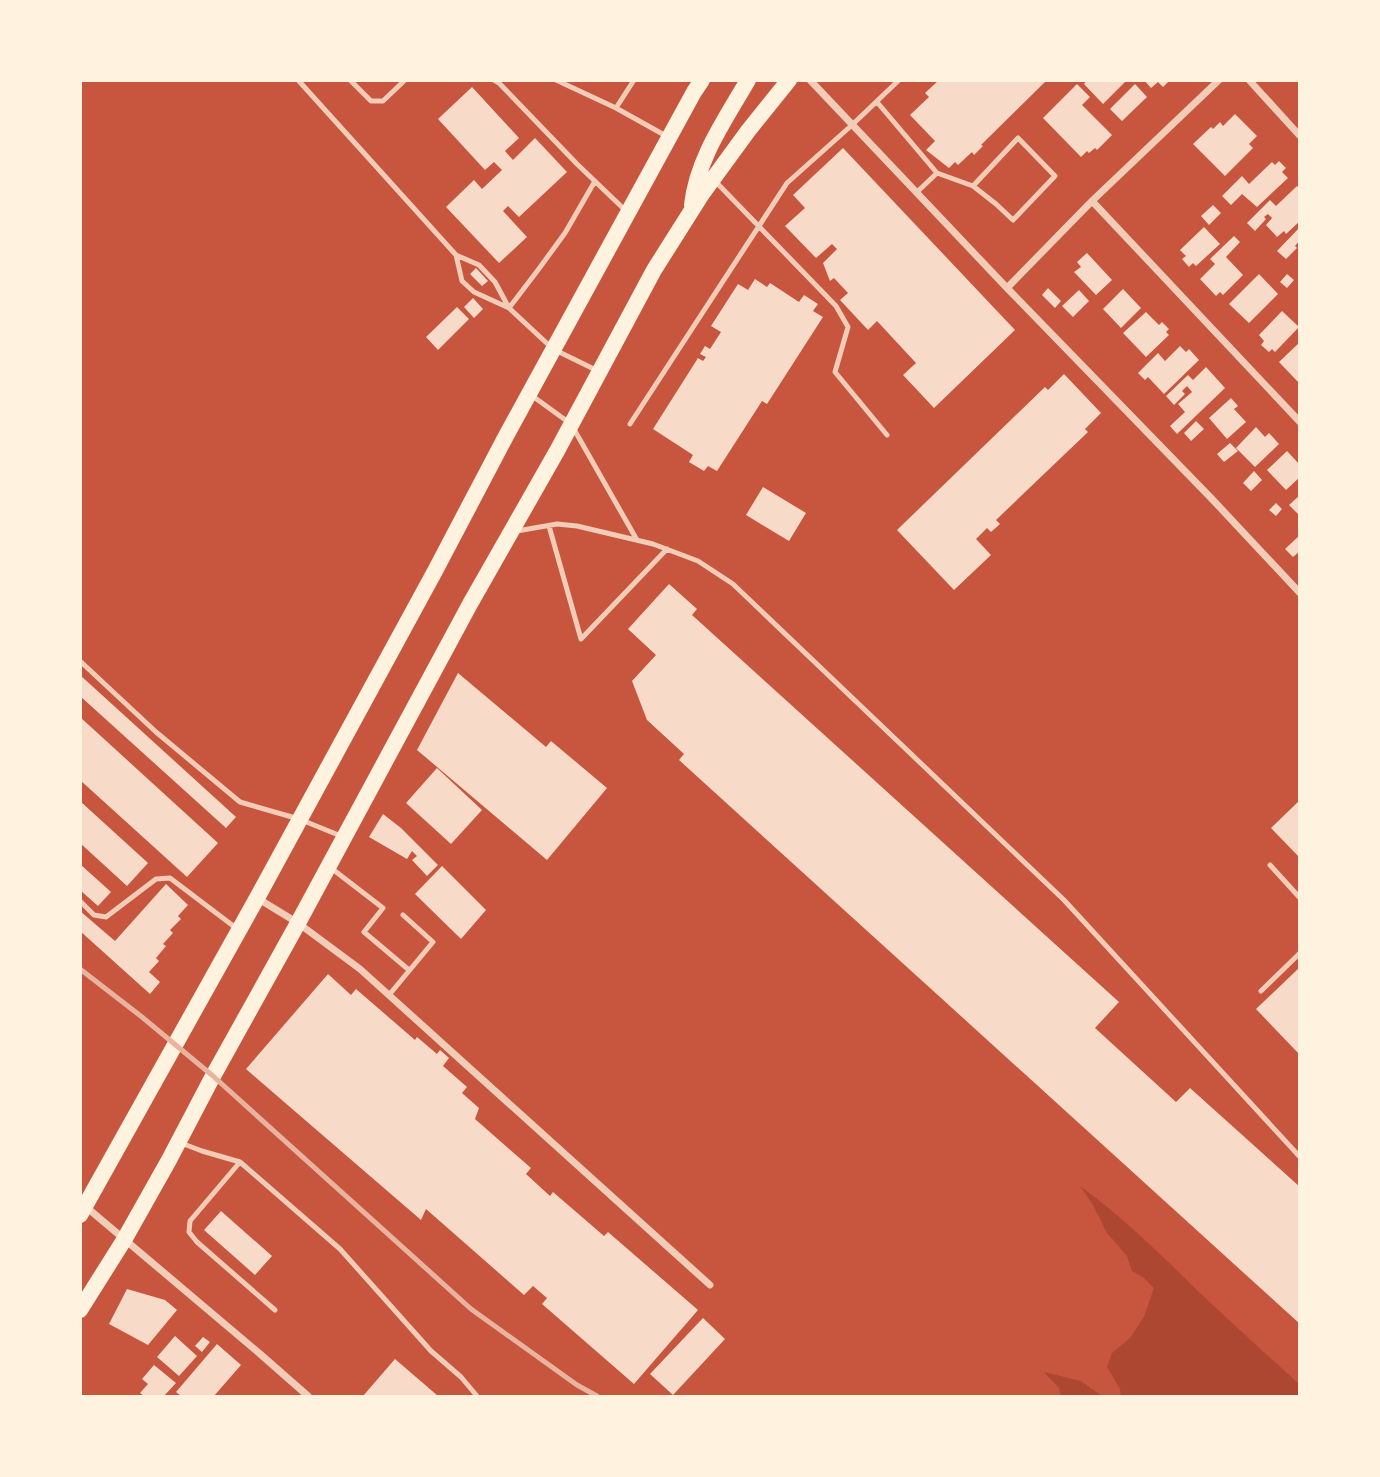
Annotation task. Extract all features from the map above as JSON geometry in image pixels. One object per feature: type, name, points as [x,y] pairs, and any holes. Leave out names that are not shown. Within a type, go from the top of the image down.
[{"type":"main road","points":[[82,1208],[257,898],[529,393],[702,80]]},
{"type":"main road","points":[[691,211],[694,187],[704,158],[748,80]]},
{"type":"main road","points":[[80,1310],[124,1240],[654,270],[713,178],[789,80]]},
{"type":"street","points":[[810,80],[1300,593]]},
{"type":"street","points":[[1007,288],[1092,201],[1219,80]]},
{"type":"street","points":[[1249,80],[1300,136]]},
{"type":"street","points":[[1092,201],[1300,422]]},
{"type":"street","points":[[257,898],[298,923],[360,969],[710,1285]]},
{"type":"street","points":[[82,1208],[124,1240],[308,1396]]},
{"type":"lane","points":[[298,80],[456,255],[479,265],[495,282],[509,308]]},
{"type":"lane","points":[[350,80],[371,100],[383,101],[405,80]]},
{"type":"lane","points":[[494,80],[628,213]]},
{"type":"lane","points":[[556,80],[616,108],[669,138]]},
{"type":"lane","points":[[616,108],[634,80]]},
{"type":"lane","points":[[630,424],[787,183],[899,80]]},
{"type":"lane","points":[[877,102],[937,173],[973,186],[1013,220],[1055,176],[1018,138],[973,186]]},
{"type":"lane","points":[[916,193],[937,173]]},
{"type":"lane","points":[[713,178],[836,306],[848,327],[835,372],[887,435]]},
{"type":"lane","points":[[509,308],[565,233],[595,181]]},
{"type":"lane","points":[[456,255],[463,281],[474,292],[509,308],[553,349],[598,372]]},
{"type":"lane","points":[[529,393],[571,424],[637,540]]},
{"type":"lane","points":[[510,532],[557,524],[577,526],[667,549],[698,561],[733,584],[1044,881],[1300,1157]]},
{"type":"lane","points":[[549,526],[581,639],[667,549]]},
{"type":"lane","points":[[80,661],[156,732],[240,803],[299,820],[344,837]]},
{"type":"lane","points":[[1270,864],[1300,898]]},
{"type":"lane","points":[[329,866],[383,908],[364,932],[409,970]]},
{"type":"lane","points":[[80,901],[94,915],[106,918],[156,878],[170,878],[238,930]]},
{"type":"lane","points":[[389,995],[433,942],[403,915]]},
{"type":"lane","points":[[1261,991],[1300,953]]},
{"type":"lane","points":[[178,1142],[240,1162],[340,1249],[431,1351],[461,1377],[477,1396]]},
{"type":"lane","points":[[240,1162],[190,1221],[189,1232],[275,1310]]},
{"type":"shaded area","points":[[1080,1186],[1142,1237],[1299,1384],[1299,1396],[1121,1396],[1120,1389],[1107,1367],[1112,1353],[1130,1338],[1144,1317],[1154,1288],[1132,1271],[1127,1256],[1107,1233]]},
{"type":"shaded area","points":[[1044,1372],[1081,1381],[1102,1396],[1061,1396],[1059,1388]]},
{"type":"building","points":[[939,80],[1047,80],[974,155],[972,152],[958,165],[955,162],[949,168],[926,150],[935,141],[910,115],[929,97],[925,93]]},
{"type":"building","points":[[1087,80],[1127,80],[1103,104],[1084,84]]},
{"type":"building","points":[[1144,80],[1170,80],[1163,87],[1158,82],[1151,88]]},
{"type":"building","points":[[1077,84],[1090,97],[1082,105],[1112,135],[1097,150],[1095,148],[1089,153],[1087,151],[1081,157],[1043,118]]},
{"type":"building","points":[[1135,84],[1147,97],[1122,121],[1110,109]]},
{"type":"building","points":[[472,87],[519,138],[505,151],[513,160],[535,138],[567,172],[519,217],[508,206],[503,211],[527,237],[499,263],[446,207],[474,180],[482,189],[502,170],[494,162],[485,170],[438,119]]},
{"type":"building","points":[[1235,114],[1257,136],[1249,144],[1253,148],[1225,176],[1193,144],[1211,127],[1213,129],[1220,122],[1223,126]]},
{"type":"building","points":[[843,148],[1015,330],[934,408],[903,375],[916,363],[877,321],[868,330],[840,300],[848,293],[834,278],[830,281],[823,263],[837,249],[832,244],[816,258],[785,226],[805,208],[793,195]]},
{"type":"building","points":[[1279,161],[1286,168],[1282,172],[1288,178],[1257,207],[1242,194],[1231,205],[1222,196],[1242,176],[1249,184],[1272,162],[1275,165]]},
{"type":"building","points":[[1297,186],[1300,189],[1300,221],[1286,234],[1284,231],[1277,237],[1266,225],[1272,218],[1268,214],[1255,231],[1247,223],[1270,200],[1276,206]]},
{"type":"building","points":[[1213,205],[1221,213],[1209,225],[1201,216]]},
{"type":"building","points":[[1204,227],[1220,244],[1196,266],[1193,263],[1189,267],[1182,259],[1186,256],[1180,250]]},
{"type":"building","points":[[1300,227],[1300,240],[1295,246],[1297,248],[1286,259],[1277,251]]},
{"type":"building","points":[[1234,236],[1240,242],[1226,257],[1243,275],[1223,295],[1220,292],[1216,296],[1200,279],[1215,264],[1210,259]]},
{"type":"building","points":[[1087,253],[1112,280],[1096,295],[1074,272],[1081,267],[1077,262]]},
{"type":"building","points":[[476,268],[488,281],[482,286],[470,274]]},
{"type":"building","points":[[1259,274],[1278,294],[1249,323],[1229,304]]},
{"type":"building","points":[[1287,274],[1294,280],[1287,288],[1280,282]]},
{"type":"building","points":[[755,279],[767,287],[770,283],[799,302],[804,295],[818,304],[813,311],[823,317],[767,404],[762,401],[717,471],[708,466],[704,471],[689,462],[693,455],[653,429],[698,358],[703,361],[706,357],[700,354],[705,346],[710,349],[721,332],[711,326],[738,284],[748,290]]},
{"type":"building","points":[[1048,288],[1061,301],[1055,308],[1042,295]]},
{"type":"building","points":[[1123,289],[1141,308],[1121,328],[1103,309]]},
{"type":"building","points":[[1079,290],[1089,301],[1073,317],[1062,306]]},
{"type":"building","points":[[473,298],[483,309],[474,318],[464,307]]},
{"type":"building","points":[[457,307],[469,319],[438,350],[426,337]]},
{"type":"building","points":[[1282,311],[1299,327],[1275,352],[1272,349],[1269,352],[1261,345],[1264,341],[1259,335]]},
{"type":"building","points":[[1146,312],[1159,325],[1162,322],[1169,329],[1166,332],[1169,335],[1146,357],[1123,333]]},
{"type":"building","points":[[1300,342],[1300,381],[1298,382],[1279,362]]},
{"type":"building","points":[[1180,346],[1186,352],[1189,349],[1199,360],[1164,394],[1148,377],[1145,380],[1138,373],[1158,353],[1165,361]]},
{"type":"building","points":[[1206,367],[1225,388],[1177,434],[1170,426],[1185,412],[1178,404],[1192,392],[1187,386],[1182,391],[1185,394],[1174,405],[1166,396],[1188,375],[1193,380]]},
{"type":"building","points":[[1064,374],[1101,413],[1085,429],[1088,432],[996,520],[1000,524],[991,532],[987,528],[976,539],[991,555],[954,590],[897,530],[1045,387],[1048,390]]},
{"type":"building","points":[[1231,398],[1238,406],[1234,409],[1246,422],[1227,439],[1209,418]]},
{"type":"building","points":[[1196,421],[1204,429],[1191,441],[1184,433]]},
{"type":"building","points":[[1256,427],[1265,437],[1269,433],[1279,444],[1255,467],[1236,448]]},
{"type":"building","points":[[1230,443],[1238,451],[1224,462],[1217,454]]},
{"type":"building","points":[[1287,451],[1300,465],[1300,477],[1286,490],[1267,470]]},
{"type":"building","points":[[1254,471],[1262,480],[1251,491],[1243,483]]},
{"type":"building","points":[[763,487],[806,513],[789,541],[746,515]]},
{"type":"building","points":[[1300,495],[1300,516],[1289,505]]},
{"type":"building","points":[[1276,503],[1282,509],[1276,516],[1269,510]]},
{"type":"building","points":[[1300,535],[1300,551],[1293,557],[1285,549]]},
{"type":"building","points":[[669,584],[697,609],[692,615],[1119,1002],[1095,1028],[1176,1102],[1190,1088],[1300,1187],[1300,1324],[679,760],[684,754],[647,720],[632,681],[656,655],[628,629]]},
{"type":"building","points":[[458,673],[546,747],[551,741],[607,788],[547,860],[417,750]]},
{"type":"building","points":[[80,675],[236,817],[226,828],[80,696]]},
{"type":"building","points":[[80,717],[218,843],[187,877],[80,780]]},
{"type":"building","points":[[437,768],[482,810],[451,844],[406,803]]},
{"type":"building","points":[[1300,800],[1300,858],[1271,828]]},
{"type":"building","points":[[80,801],[148,863],[127,886],[80,843]]},
{"type":"building","points":[[383,814],[438,865],[427,876],[412,860],[417,856],[412,851],[407,859],[369,837]]},
{"type":"building","points":[[80,864],[111,892],[98,906],[80,890]]},
{"type":"building","points":[[442,866],[486,910],[461,939],[415,894]]},
{"type":"building","points":[[166,884],[188,905],[178,916],[181,919],[170,930],[173,933],[156,958],[159,961],[149,972],[160,982],[150,994],[80,931],[80,911],[115,941]]},
{"type":"building","points":[[1300,967],[1300,1055],[1256,1009]]},
{"type":"building","points":[[328,974],[351,995],[356,989],[415,1040],[417,1037],[437,1054],[440,1050],[449,1058],[443,1066],[467,1087],[462,1093],[479,1108],[475,1119],[531,1168],[526,1174],[550,1196],[553,1192],[604,1236],[608,1232],[698,1310],[634,1384],[542,1304],[547,1298],[533,1286],[524,1295],[426,1209],[421,1220],[246,1069]]},
{"type":"building","points":[[221,1211],[272,1256],[255,1275],[204,1230]]},
{"type":"building","points":[[127,1289],[165,1300],[177,1310],[148,1345],[109,1324]]},
{"type":"building","points":[[703,1318],[725,1339],[673,1395],[650,1374]]},
{"type":"building","points":[[175,1336],[197,1356],[179,1376],[157,1357]]},
{"type":"building","points":[[203,1337],[210,1342],[202,1352],[195,1346]]},
{"type":"building","points":[[217,1344],[241,1365],[214,1396],[181,1396],[176,1392]]},
{"type":"building","points":[[395,1359],[438,1396],[363,1396]]},
{"type":"building","points":[[154,1365],[176,1383],[164,1396],[144,1396],[140,1393],[148,1384],[142,1379]]},
{"type":"railway","points":[[80,969],[213,1076],[471,1309],[577,1385],[597,1396]]}]
